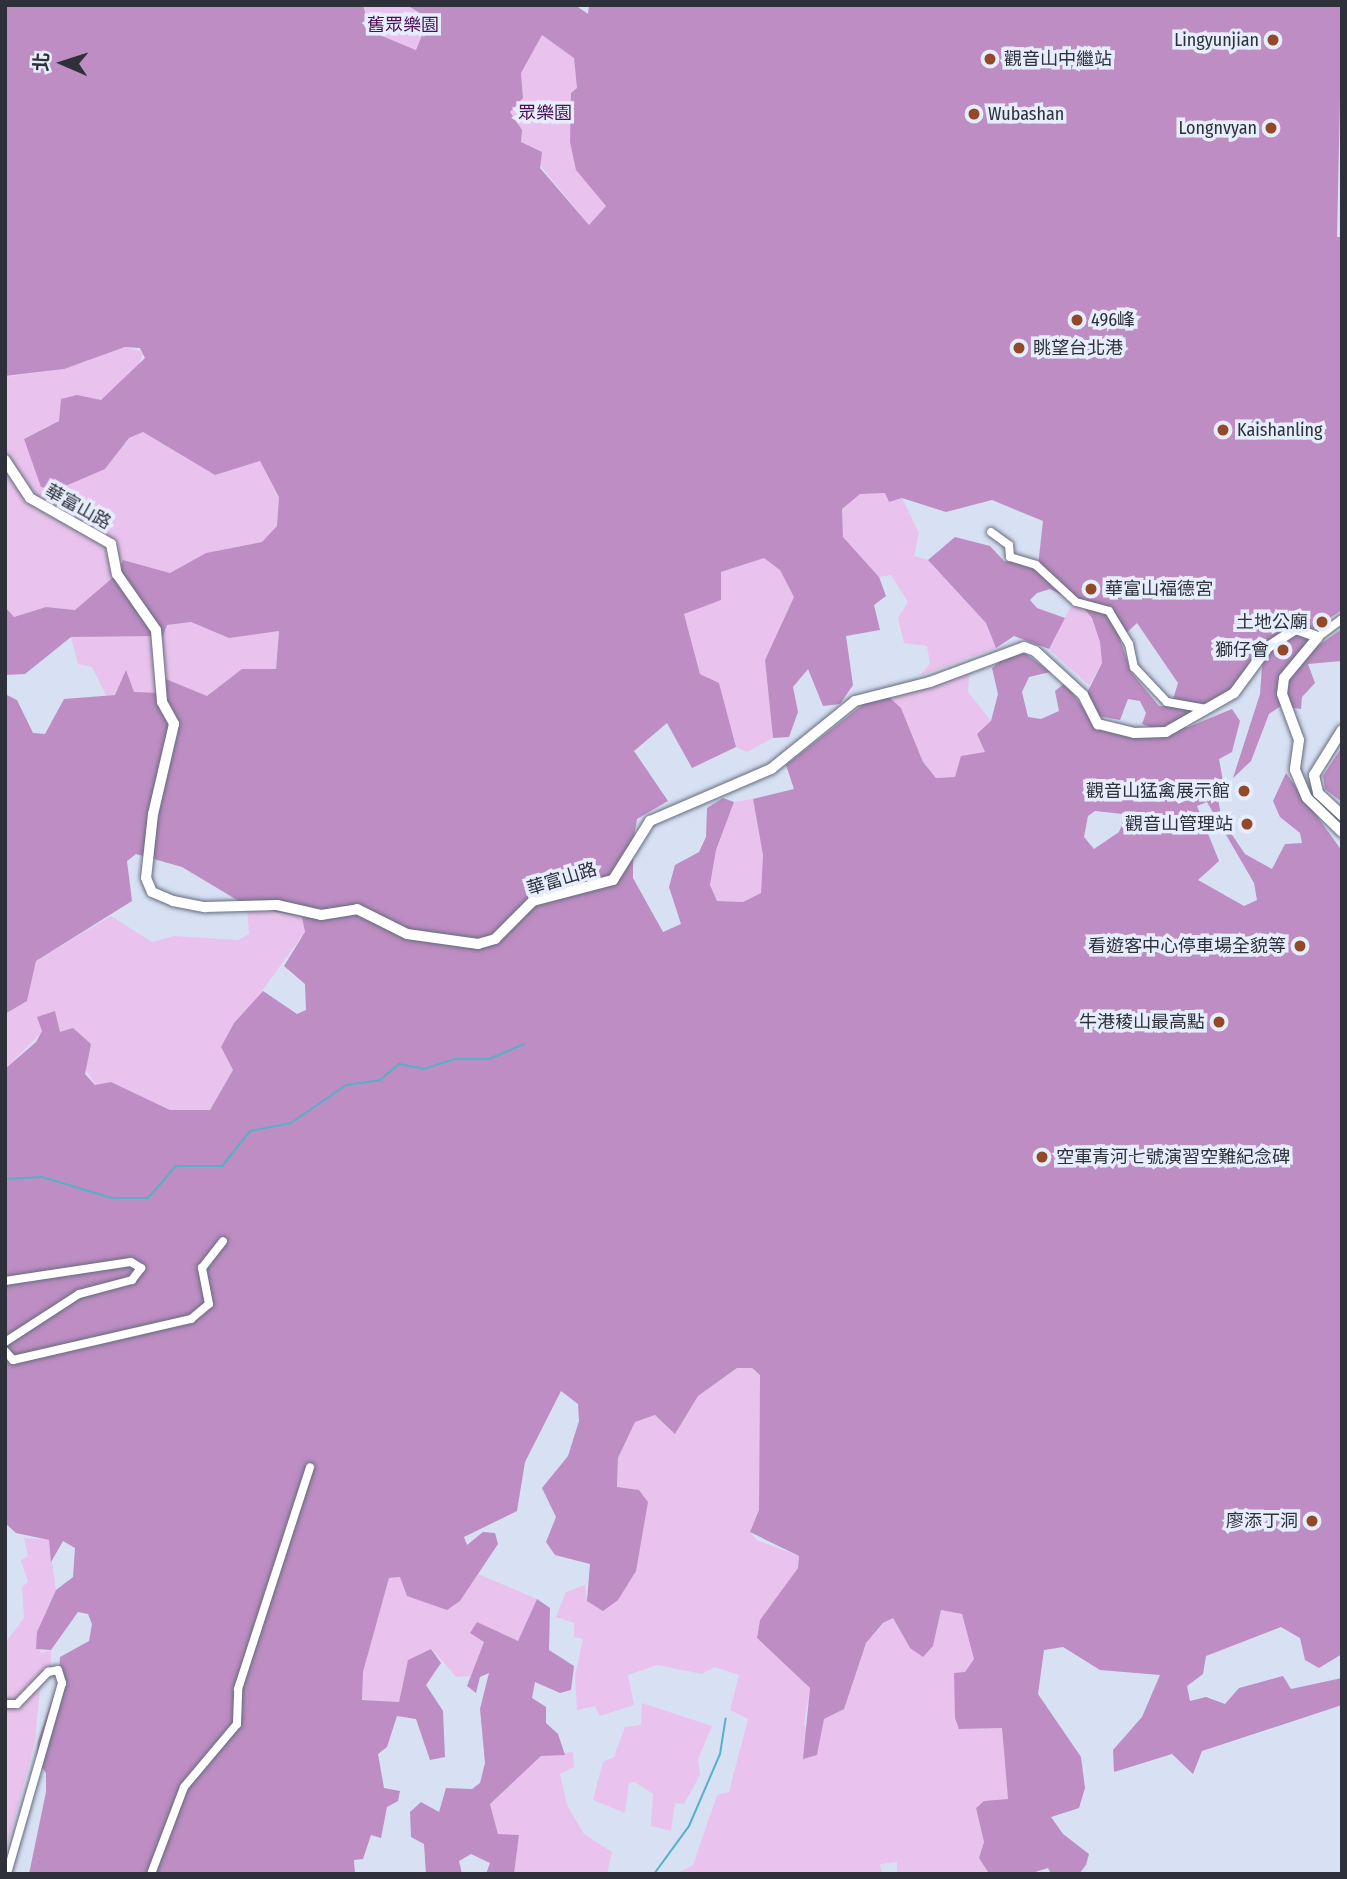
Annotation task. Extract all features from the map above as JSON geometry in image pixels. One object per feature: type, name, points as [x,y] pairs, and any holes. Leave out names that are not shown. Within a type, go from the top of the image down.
[{"type":"street","name":"華富山路","points":[[5,460],[30,498],[111,544],[117,574],[156,630],[162,702],[174,724],[153,814],[146,878],[152,892],[173,901],[205,907],[277,905],[321,915],[357,909],[407,934],[478,944],[495,939],[533,901],[613,880],[650,821],[771,769],[842,707],[941,678],[1007,650],[1035,651],[1083,695],[1104,727],[1159,733],[1212,710],[1234,694],[1274,641],[1296,629],[1318,636]]},
{"type":"street","points":[[990,532],[1009,544],[1010,557],[1036,565],[1076,602],[1109,611],[1129,644],[1134,667],[1167,702],[1212,710]]},
{"type":"street","points":[[1342,619],[1318,636],[1290,664],[1282,694],[1299,740],[1294,762],[1302,788],[1342,832]]},
{"type":"street","points":[[1342,730],[1314,775],[1318,793],[1342,815]]},
{"type":"street","points":[[5,1351],[13,1360],[191,1319],[209,1304],[202,1268],[223,1241]]},
{"type":"street","points":[[5,1281],[131,1262],[141,1268],[132,1280],[79,1294],[5,1342]]},
{"type":"street","points":[[151,1874],[184,1787],[237,1724],[238,1689],[310,1466]]},
{"type":"street","points":[[6,1704],[17,1704],[48,1672],[58,1670],[62,1683],[7,1874]]},
{"type":"green space","name":"舊眾樂園","points":[[363,5],[407,5],[430,19],[417,50],[370,31]]},
{"type":"green space","name":"眾樂園","points":[[542,34],[574,58],[577,88],[570,142],[576,169],[606,206],[589,225],[521,142],[510,112],[523,98],[521,73]]},
{"type":"green space","points":[[125,347],[144,352],[135,373],[100,400],[77,395],[60,420],[24,439],[105,469],[129,438],[143,432],[215,475],[260,461],[279,497],[277,526],[262,542],[206,553],[170,573],[123,560],[117,574],[76,610],[46,607],[14,617],[7,609],[5,587],[5,377],[64,369]]},
{"type":"green space","points":[[885,493],[889,502],[902,498],[919,533],[914,556],[928,560],[986,623],[996,648],[919,676],[930,664],[927,646],[904,643],[898,618],[908,602],[891,575],[879,577],[843,537],[842,509],[859,494]]},
{"type":"green space","points":[[764,558],[780,569],[794,597],[765,660],[773,738],[747,752],[736,747],[719,683],[700,674],[684,614],[720,599],[721,572]]},
{"type":"green space","points":[[1080,604],[1092,618],[1100,642],[1102,663],[1089,685],[1049,649],[1070,608]]},
{"type":"green space","points":[[191,622],[229,638],[279,630],[276,669],[242,669],[207,696],[167,679],[163,693],[106,695],[92,667],[78,664],[71,637],[163,636],[167,625]]},
{"type":"green space","points":[[969,673],[968,692],[991,721],[986,752],[955,777],[936,778],[923,762],[901,708],[889,697]]},
{"type":"green space","points":[[753,799],[763,855],[761,893],[743,902],[717,901],[710,885],[716,850],[734,802]]},
{"type":"green space","points":[[247,906],[303,917],[305,932],[221,1047],[233,1070],[210,1110],[170,1110],[111,1082],[96,1085],[60,1032],[42,1032],[5,1069],[5,1014],[27,1001],[36,961],[111,916],[152,942],[174,936],[238,940],[249,934]]},
{"type":"green space","points":[[737,1368],[752,1368],[760,1375],[759,1510],[750,1532],[757,1540],[799,1556],[798,1568],[760,1620],[757,1638],[810,1688],[804,1724],[817,1755],[824,1719],[844,1709],[866,1643],[884,1623],[893,1618],[910,1648],[933,1646],[941,1610],[962,1614],[974,1659],[965,1672],[960,1729],[1002,1728],[1008,1800],[984,1801],[976,1808],[984,1842],[979,1858],[993,1874],[897,1874],[897,1862],[880,1864],[882,1874],[676,1874],[693,1865],[717,1795],[729,1792],[748,1719],[730,1710],[739,1675],[714,1667],[702,1674],[657,1665],[628,1675],[634,1705],[600,1716],[595,1706],[577,1710],[575,1676],[583,1639],[574,1637],[574,1623],[556,1617],[566,1592],[585,1585],[587,1601],[638,1490],[617,1488],[618,1458],[635,1422],[655,1415],[675,1433],[698,1396]]},
{"type":"green space","points":[[24,1538],[49,1540],[56,1590],[37,1632],[41,1653],[51,1650],[51,1668],[40,1689],[35,1741],[5,1856],[5,1643],[24,1618],[22,1587],[28,1582],[21,1560],[28,1556]]},
{"type":"green space","points":[[478,1574],[537,1599],[518,1641],[477,1623],[484,1642],[471,1676],[456,1677],[432,1649],[408,1660],[399,1702],[362,1700],[363,1672],[389,1578],[400,1577],[460,1601]]},
{"type":"green space","points":[[642,1703],[712,1726],[698,1759],[700,1775],[684,1804],[675,1803],[671,1831],[651,1826],[653,1794],[635,1782],[629,1783],[625,1813],[593,1800],[603,1762],[614,1757],[625,1727],[641,1725]]},
{"type":"green space","points":[[573,1752],[574,1767],[560,1774],[567,1805],[584,1834],[612,1852],[607,1874],[514,1874],[519,1836],[498,1834],[490,1804],[541,1756]]},
{"type":"shaded area","points":[[5,5],[363,5],[370,31],[416,50],[429,19],[407,5],[575,5],[588,14],[589,5],[1342,5],[1337,237],[1342,237],[1342,610],[1313,629],[1319,645],[1342,629],[1342,661],[1308,664],[1315,683],[1302,697],[1301,709],[1281,706],[1269,714],[1251,761],[1233,778],[1260,694],[1263,653],[1255,653],[1233,690],[1183,720],[1186,728],[1232,709],[1240,721],[1232,752],[1219,759],[1224,787],[1218,799],[1222,820],[1245,854],[1272,869],[1285,844],[1302,843],[1300,833],[1280,817],[1273,801],[1286,773],[1342,851],[1342,1654],[1319,1668],[1305,1660],[1300,1638],[1281,1627],[1206,1656],[1203,1674],[1187,1686],[1190,1701],[1206,1697],[1225,1704],[1239,1688],[1283,1676],[1291,1689],[1342,1678],[1342,1705],[1202,1751],[1193,1774],[1172,1754],[1114,1772],[1113,1750],[1142,1717],[1160,1675],[1100,1670],[1063,1647],[1044,1650],[1038,1694],[1081,1757],[1085,1788],[1079,1808],[1051,1817],[1063,1834],[1089,1854],[1086,1865],[1079,1874],[1051,1874],[1048,1868],[1029,1874],[988,1872],[979,1858],[984,1842],[976,1808],[984,1801],[1008,1799],[1002,1728],[959,1729],[955,1718],[954,1673],[965,1672],[974,1659],[962,1614],[941,1610],[933,1646],[923,1657],[910,1648],[893,1618],[883,1623],[866,1643],[844,1709],[824,1719],[817,1755],[803,1759],[810,1688],[757,1638],[760,1620],[798,1568],[799,1556],[750,1532],[759,1510],[760,1375],[752,1368],[737,1368],[698,1396],[675,1434],[655,1415],[635,1422],[618,1458],[617,1487],[639,1490],[648,1502],[636,1571],[618,1600],[603,1611],[587,1601],[590,1564],[555,1555],[546,1542],[556,1517],[542,1488],[568,1456],[579,1421],[578,1404],[561,1391],[525,1462],[517,1511],[464,1537],[467,1545],[483,1532],[495,1533],[498,1544],[460,1601],[447,1610],[407,1596],[400,1577],[389,1578],[363,1672],[362,1700],[399,1702],[408,1660],[431,1649],[441,1663],[426,1685],[443,1711],[445,1757],[430,1760],[416,1719],[397,1716],[387,1747],[378,1754],[384,1788],[400,1791],[398,1801],[387,1807],[381,1838],[371,1835],[363,1859],[354,1860],[355,1874],[29,1874],[46,1792],[46,1773],[36,1759],[38,1741],[58,1683],[60,1657],[89,1641],[92,1624],[88,1614],[78,1612],[51,1650],[36,1649],[37,1632],[56,1590],[73,1577],[75,1548],[63,1541],[51,1562],[49,1540],[16,1533],[5,1523],[5,1069],[36,1042],[42,1031],[37,1017],[55,1011],[60,1032],[73,1028],[91,1044],[85,1074],[95,1085],[111,1082],[170,1110],[210,1110],[233,1070],[221,1047],[234,1023],[263,991],[297,1014],[306,1010],[305,984],[284,966],[305,932],[302,917],[247,906],[182,867],[136,854],[127,861],[132,901],[36,961],[27,1001],[5,1014],[5,694],[17,700],[33,733],[45,734],[64,699],[115,695],[126,670],[134,692],[162,693],[166,679],[207,696],[242,669],[276,669],[279,631],[229,638],[191,622],[167,625],[163,636],[71,637],[25,674],[5,675],[5,587],[7,609],[14,617],[46,607],[75,610],[117,574],[123,560],[170,573],[206,553],[262,542],[277,526],[279,497],[260,461],[215,475],[143,432],[129,438],[105,469],[56,490],[41,487],[24,439],[59,421],[61,399],[77,395],[101,400],[145,358],[140,348],[125,347],[64,369],[5,376]],"holes":[[[542,35],[574,58],[577,88],[571,93],[570,142],[576,170],[606,206],[589,225],[540,168],[542,152],[521,142],[522,130],[510,112],[523,98],[521,73]],[[885,493],[889,502],[902,498],[946,512],[992,500],[1043,521],[1038,566],[1004,561],[990,546],[955,537],[928,560],[986,623],[996,648],[1014,636],[1049,649],[1065,618],[1037,608],[1030,600],[1037,593],[1050,589],[1080,604],[1092,618],[1100,642],[1102,663],[1087,693],[1098,716],[1120,720],[1128,699],[1140,701],[1146,713],[1142,724],[1150,727],[1146,736],[1099,729],[1065,683],[1055,691],[1059,711],[1041,719],[1028,717],[1022,692],[1029,677],[1050,672],[1022,651],[1011,652],[992,668],[998,694],[991,721],[977,734],[985,752],[961,756],[955,777],[936,778],[923,762],[901,708],[889,697],[866,702],[786,765],[794,789],[753,799],[763,855],[761,893],[743,902],[717,901],[710,885],[716,850],[734,802],[723,798],[707,808],[706,837],[699,852],[675,865],[669,887],[681,924],[663,932],[633,878],[633,843],[637,819],[668,801],[634,751],[667,723],[692,768],[736,747],[719,683],[700,674],[684,614],[721,600],[721,572],[764,558],[780,570],[794,597],[765,660],[773,738],[789,737],[798,712],[793,687],[808,669],[823,706],[840,704],[853,685],[846,636],[880,630],[874,605],[886,596],[879,577],[843,537],[842,509],[860,494]],[[1137,623],[1178,683],[1171,706],[1159,706],[1131,672],[1120,639]],[[1207,802],[1254,883],[1257,900],[1244,906],[1198,880],[1219,861],[1197,806]],[[1095,811],[1123,814],[1119,832],[1094,849],[1084,837],[1088,816]]]},
{"type":"shaded area","points":[[1342,747],[1342,802],[1325,789],[1323,776]]},
{"type":"shaded area","points":[[537,1599],[550,1608],[549,1650],[574,1666],[571,1690],[560,1693],[535,1682],[532,1698],[546,1707],[546,1723],[558,1734],[565,1755],[541,1756],[490,1804],[498,1834],[519,1835],[514,1874],[486,1874],[490,1863],[471,1854],[459,1861],[462,1874],[426,1874],[424,1844],[411,1837],[410,1812],[421,1802],[439,1812],[446,1788],[472,1789],[480,1783],[485,1763],[480,1709],[489,1673],[480,1677],[476,1693],[467,1686],[484,1642],[470,1633],[477,1622],[518,1641]]},
{"type":"waterway","points":[[5,1179],[42,1177],[112,1198],[148,1198],[176,1166],[222,1166],[250,1131],[291,1123],[346,1085],[380,1080],[399,1064],[424,1069],[454,1059],[489,1059],[524,1044]]},
{"type":"waterway","points":[[654,1874],[689,1826],[720,1754],[726,1718]]},
{"type":"place","name":"Lingyunjian","points":[[1273,40]]},
{"type":"place","name":"觀音山中繼站","points":[[990,59]]},
{"type":"place","name":"Wubashan","points":[[974,114]]},
{"type":"place","name":"Longnvyan","points":[[1271,128]]},
{"type":"place","name":"496峰","points":[[1077,320]]},
{"type":"place","name":"眺望台北港","points":[[1019,348]]},
{"type":"place","name":"Kaishanling","points":[[1223,430]]},
{"type":"place","name":"華富山福德宮","points":[[1091,589]]},
{"type":"place","name":"土地公廟","points":[[1322,622]]},
{"type":"place","name":"獅仔會","points":[[1283,650]]},
{"type":"place","name":"觀音山猛禽展示館","points":[[1244,791]]},
{"type":"place","name":"觀音山管理站","points":[[1247,824]]},
{"type":"place","name":"看遊客中心停車場全貌等","points":[[1300,946]]},
{"type":"place","name":"牛港稜山最高點","points":[[1219,1022]]},
{"type":"place","name":"空軍青河七號演習空難紀念碑","points":[[1042,1157]]},
{"type":"place","name":"廖添丁洞","points":[[1312,1521]]}]
